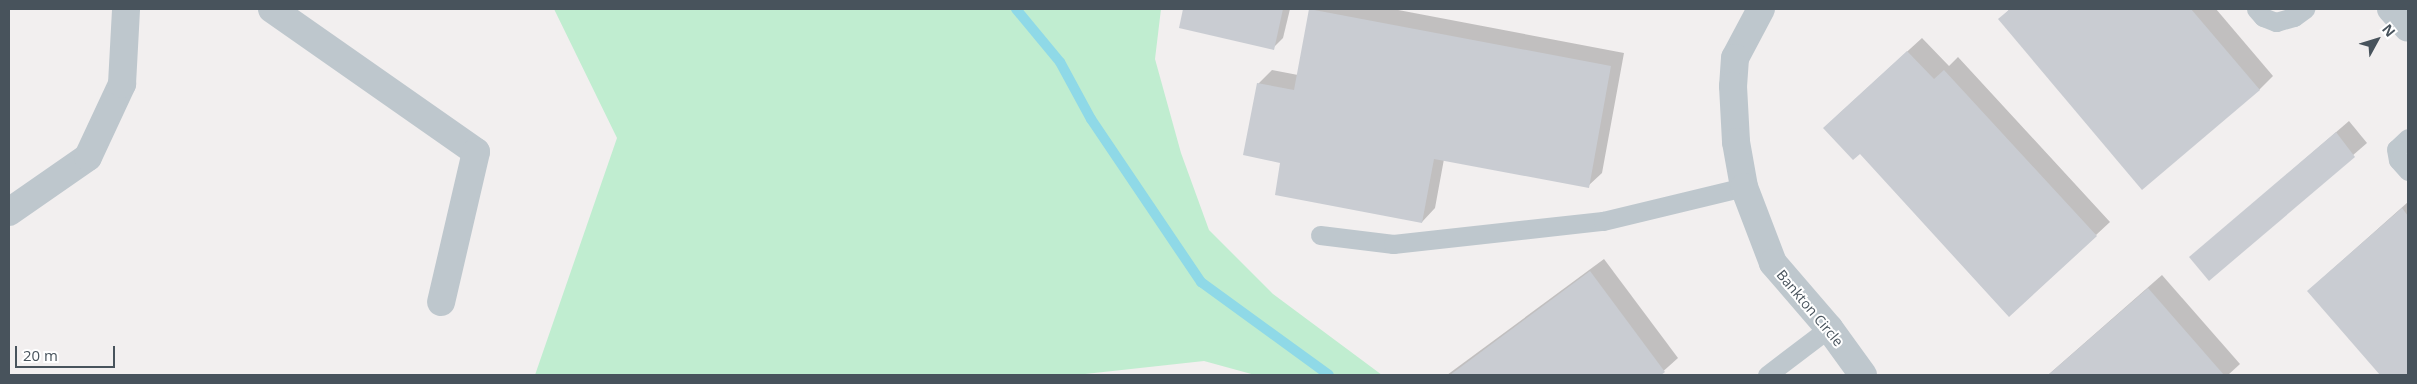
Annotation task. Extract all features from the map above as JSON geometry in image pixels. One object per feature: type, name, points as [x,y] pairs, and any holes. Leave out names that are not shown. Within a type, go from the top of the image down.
[{"type":"street","points":[[9,212],[88,157],[122,84],[126,9]]},
{"type":"street","points":[[272,9],[476,152],[441,302]]},
{"type":"street","name":"Bankton Circle","points":[[1761,9],[1735,58],[1732,86],[1736,142],[1744,187],[1773,263],[1829,328],[1863,375]]},
{"type":"street","points":[[2391,9],[2408,28]]},
{"type":"lane","points":[[2256,9],[2263,17],[2276,22],[2294,17],[2305,9]]},
{"type":"lane","points":[[2408,138],[2396,149],[2398,160],[2408,171]]},
{"type":"lane","points":[[1320,235],[1393,244],[1603,221],[1744,187]]},
{"type":"lane","points":[[1767,375],[1829,328]]},
{"type":"green space","points":[[554,9],[1161,9],[1155,59],[1181,153],[1209,230],[1273,294],[1382,375],[1255,375],[1204,361],[1076,375],[535,375],[617,138]]},
{"type":"building","points":[[1183,9],[1283,9],[1274,50],[1179,28]]},
{"type":"building","points":[[1309,9],[1611,66],[1589,188],[1434,159],[1422,223],[1275,195],[1280,163],[1243,155],[1257,83],[1294,90]]},
{"type":"building","points":[[2010,9],[2191,9],[2260,90],[2142,190],[1998,19]]},
{"type":"building","points":[[1907,51],[1934,79],[1944,70],[2097,236],[2009,317],[1860,154],[1853,160],[1823,128]]},
{"type":"building","points":[[2336,132],[2355,157],[2209,281],[2189,257]]},
{"type":"building","points":[[2402,208],[2408,216],[2408,375],[2380,375],[2307,291]]},
{"type":"building","points":[[1590,271],[1665,372],[1661,375],[1450,375]]},
{"type":"building","points":[[2148,288],[2224,375],[2048,375]]},
{"type":"waterway","points":[[1016,9],[1060,62],[1091,119],[1201,282],[1329,375]]}]
